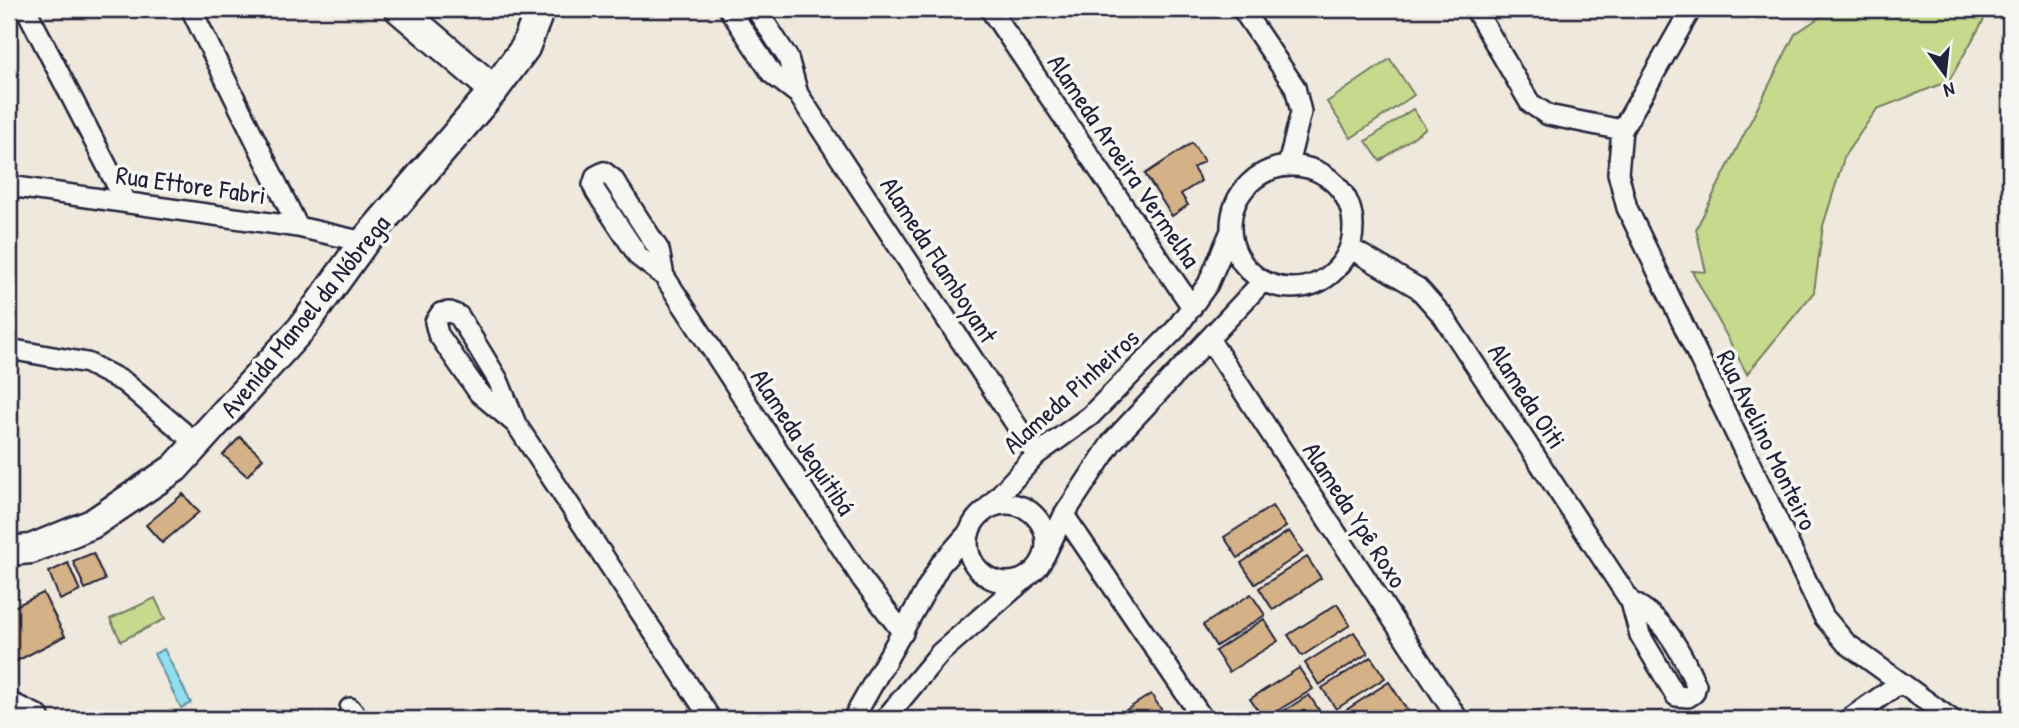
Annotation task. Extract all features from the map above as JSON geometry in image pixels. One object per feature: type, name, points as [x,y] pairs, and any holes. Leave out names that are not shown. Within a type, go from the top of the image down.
[{"type":"main road","points":[[399,9],[494,90]]},
{"type":"main road","name":"Avenida Manoel da Nóbrega","points":[[9,551],[31,550],[92,524],[175,468],[303,328],[364,242],[494,90],[525,48],[540,9]]},
{"type":"main road","points":[[9,707],[35,719]]},
{"type":"street","points":[[26,9],[125,201]]},
{"type":"street","points":[[191,9],[298,227]]},
{"type":"street","name":"Alameda Flamboyant","points":[[729,9],[772,74],[798,94]]},
{"type":"street","name":"Alameda Flamboyant","points":[[756,9],[788,58],[798,94],[1036,454]]},
{"type":"street","name":"Alameda Aroeira Vermelha","points":[[990,9],[1192,307]]},
{"type":"street","points":[[1242,9],[1294,87],[1301,113],[1288,165]]},
{"type":"street","points":[[1475,9],[1530,103],[1548,115],[1622,130],[1691,9]]},
{"type":"street","points":[[1670,9],[1679,29]]},
{"type":"street","name":"Rua Avelino Monteiro","points":[[1622,130],[1618,173],[1627,208],[1817,606],[1846,643],[1951,719]]},
{"type":"street","points":[[1288,165],[1308,167],[1327,175],[1341,190],[1351,208],[1354,228],[1350,248],[1339,266],[1323,280],[1304,287],[1283,288],[1263,281],[1247,269],[1235,252],[1230,233],[1231,213],[1239,195],[1252,180],[1269,169],[1288,165]]},
{"type":"street","name":"Alameda Jequitibá","points":[[664,276],[659,250],[613,179],[604,172],[596,176],[593,185],[596,192],[639,257],[664,276],[862,579],[903,633]]},
{"type":"street","name":"Rua Ettore Fabri","points":[[9,186],[298,227],[364,242]]},
{"type":"street","name":"Alameda Pinheiros","points":[[984,512],[1036,454],[1090,416],[1160,346],[1208,284],[1230,233]]},
{"type":"street","name":"Alameda Oiti","points":[[1350,248],[1405,278],[1431,301],[1631,602]]},
{"type":"street","points":[[885,719],[940,653],[1028,576],[1044,556],[1064,515],[1112,442],[1263,281]]},
{"type":"street","points":[[516,424],[479,393],[438,334],[435,322],[442,313],[450,312],[459,316],[498,380],[516,424],[711,719]]},
{"type":"street","name":"Alameda Ypê Roxo","points":[[1209,339],[1458,719]]},
{"type":"street","points":[[9,349],[87,363],[124,382],[197,444]]},
{"type":"street","points":[[853,719],[940,565],[984,512],[1007,505],[1031,512],[1044,532],[1044,556]]},
{"type":"street","points":[[1064,515],[1203,719]]},
{"type":"street","points":[[969,533],[971,559],[989,578],[1016,582],[1028,576]]},
{"type":"street","points":[[1849,719],[1900,683]]},
{"type":"green space","points":[[1832,9],[1990,9],[1949,81],[1877,109],[1845,155],[1823,226],[1814,292],[1747,374],[1692,271],[1706,272],[1696,229],[1795,34]]},
{"type":"green space","points":[[1390,59],[1414,95],[1351,138],[1327,102]]},
{"type":"green space","points":[[1413,109],[1426,128],[1380,161],[1366,141]]},
{"type":"green space","points":[[155,598],[165,619],[121,641],[110,619]]},
{"type":"water","points":[[164,649],[191,703],[181,708],[154,654]]},
{"type":"building","points":[[1192,143],[1204,161],[1193,168],[1201,181],[1181,194],[1188,205],[1172,216],[1145,174]]},
{"type":"building","points":[[240,437],[263,458],[247,476],[223,455]]},
{"type":"building","points":[[183,494],[199,512],[162,543],[146,525]]},
{"type":"building","points":[[1272,506],[1286,527],[1238,558],[1224,537]]},
{"type":"building","points":[[1289,531],[1303,552],[1255,584],[1241,563]]},
{"type":"building","points":[[93,553],[105,580],[85,589],[73,561]]},
{"type":"building","points":[[1307,557],[1321,578],[1273,610],[1259,588]]},
{"type":"building","points":[[68,563],[80,591],[60,600],[49,572]]},
{"type":"building","points":[[43,593],[65,636],[9,665],[9,609]]},
{"type":"building","points":[[1251,594],[1265,615],[1216,646],[1203,625]]},
{"type":"building","points":[[1337,604],[1350,625],[1302,656],[1288,635]]},
{"type":"building","points":[[1264,619],[1278,641],[1229,672],[1215,651]]},
{"type":"building","points":[[1354,632],[1368,653],[1319,685],[1305,663]]},
{"type":"building","points":[[1371,657],[1385,678],[1336,709],[1322,688]]},
{"type":"building","points":[[1299,668],[1313,689],[1264,719],[1250,699]]},
{"type":"building","points":[[1389,682],[1413,719],[1343,719],[1340,714]]},
{"type":"building","points":[[1151,694],[1165,715],[1159,719],[1112,719]]},
{"type":"building","points":[[1309,695],[1325,719],[1282,719],[1279,714]]}]
